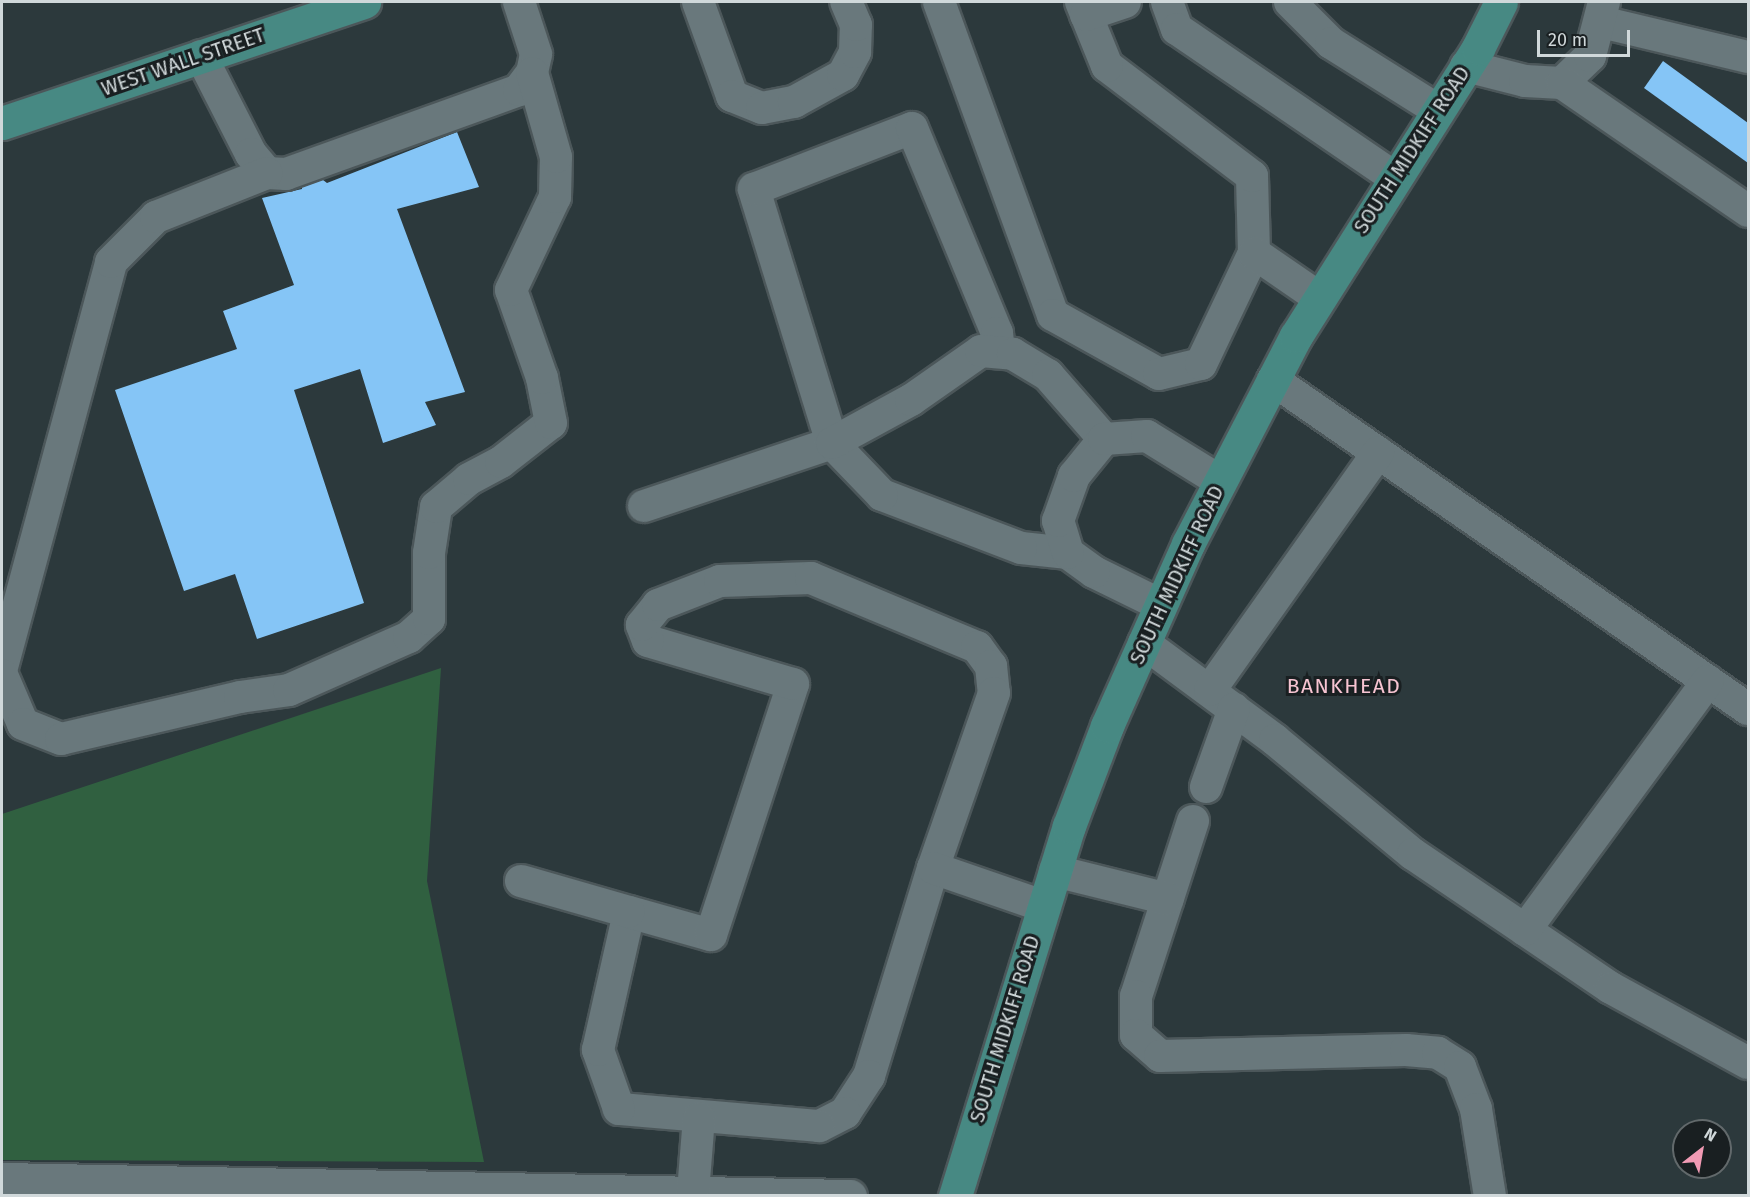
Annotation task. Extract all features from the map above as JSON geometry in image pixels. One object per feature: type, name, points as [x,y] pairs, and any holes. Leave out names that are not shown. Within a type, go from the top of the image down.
[{"type":"main road","name":"SOUTH MIDKIFF ROAD","points":[[955,1196],[1054,871],[1107,726],[1161,605],[1221,481],[1318,297],[1466,66],[1501,2]]},
{"type":"main road","name":"WEST WALL STREET","points":[[2,123],[344,5]]},
{"type":"street","points":[[2,667],[111,262],[156,217],[267,173],[286,174],[519,90],[532,73],[536,54],[519,2]]},
{"type":"street","points":[[698,2],[732,96],[762,108],[794,102],[843,75],[855,52],[856,25],[846,2]]},
{"type":"street","points":[[939,2],[1053,315],[1159,374],[1201,364],[1254,253],[1252,176],[1107,66],[1084,8],[1125,2]]},
{"type":"street","points":[[1167,2],[1177,29],[1394,177]]},
{"type":"street","points":[[1290,2],[1331,43],[1438,110]]},
{"type":"street","points":[[1562,83],[1590,56],[1603,12],[1749,57]]},
{"type":"street","points":[[201,56],[251,154],[267,173]]},
{"type":"street","points":[[1466,66],[1525,81],[1562,83],[1749,211]]},
{"type":"street","points":[[2,675],[23,724],[61,739],[240,697],[289,690],[409,637],[429,619],[429,553],[436,507],[469,479],[501,462],[551,423],[542,378],[511,290],[555,197],[556,158],[532,73]]},
{"type":"street","points":[[999,351],[997,333],[912,128],[754,189],[832,444],[882,495],[1021,548],[1068,553],[1094,572],[1161,605]]},
{"type":"street","points":[[1254,253],[1318,297]]},
{"type":"street","points":[[644,506],[832,444],[911,400],[981,351],[1013,354],[1048,375],[1104,439]]},
{"type":"street","points":[[1273,380],[1749,709]]},
{"type":"street","points":[[1068,553],[1058,521],[1074,476],[1104,439],[1147,436],[1221,481]]},
{"type":"street","points":[[1206,787],[1222,700],[1378,453]]},
{"type":"street","points":[[521,881],[711,935],[793,684],[648,641],[642,625],[658,605],[720,581],[811,578],[977,647],[991,666],[994,693],[933,868],[869,1076],[845,1113],[819,1126],[699,1118],[619,1109],[598,1050],[629,912]]},
{"type":"street","points":[[1144,643],[1222,700],[1413,854],[1611,988],[1749,1064]]},
{"type":"street","points":[[1525,930],[1708,681]]},
{"type":"street","points":[[1193,821],[1136,996],[1136,1035],[1160,1056],[1406,1050],[1438,1053],[1460,1067],[1476,1109],[1490,1196]]},
{"type":"street","points":[[933,868],[1043,906]]},
{"type":"street","points":[[1054,871],[1168,899]]},
{"type":"street","points":[[693,1192],[699,1118]]},
{"type":"street","points":[[2,1179],[851,1196]]},
{"type":"green space","points":[[441,668],[427,881],[484,1162],[2,1160],[2,814]]},
{"type":"building","points":[[1663,61],[1748,123],[1748,163],[1644,88]]},
{"type":"building","points":[[457,132],[479,187],[397,209],[465,392],[425,402],[436,425],[383,443],[360,369],[294,390],[364,603],[257,639],[235,574],[184,591],[115,390],[237,349],[223,311],[294,285],[262,198],[302,189],[302,182],[315,174],[327,183]]},
{"type":"district","name":"BANKHEAD","points":[[1344,686]]}]
